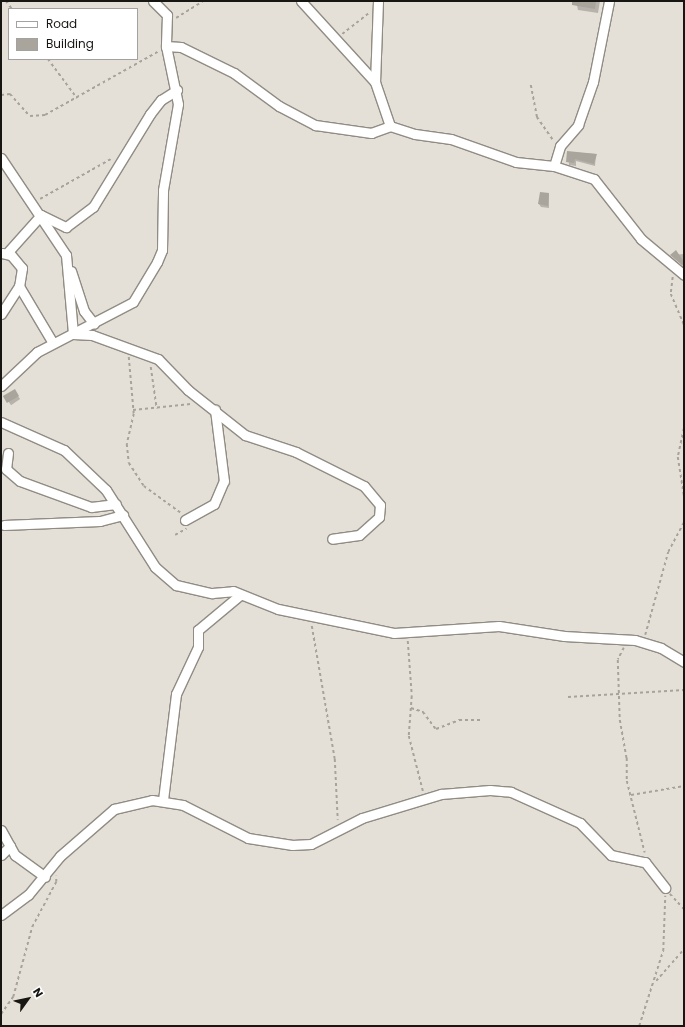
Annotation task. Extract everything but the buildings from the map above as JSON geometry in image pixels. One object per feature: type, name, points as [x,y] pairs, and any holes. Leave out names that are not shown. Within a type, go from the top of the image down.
[{"type":"street","points":[[1,386],[27,360],[53,343],[94,324],[136,298],[162,250],[163,190],[177,90],[166,47],[166,11],[153,1]]},
{"type":"street","points":[[301,1],[324,23],[334,40],[375,82]]},
{"type":"street","points":[[554,166],[560,146],[578,125],[593,82],[609,1]]},
{"type":"street","points":[[378,3],[375,82],[390,126]]},
{"type":"street","points":[[166,47],[181,47],[234,73],[279,106],[315,125],[371,133],[390,126],[415,134],[451,138],[516,162],[554,166],[598,182],[641,239],[670,265],[684,275]]},
{"type":"street","points":[[41,215],[61,227],[80,220],[106,191],[126,151],[157,105],[177,90]]},
{"type":"street","points":[[1,158],[33,203],[66,255],[84,311],[94,324]]},
{"type":"street","points":[[1,314],[19,286],[23,271],[4,253],[41,215]]},
{"type":"street","points":[[66,255],[72,334]]},
{"type":"street","points":[[19,286],[53,343]]},
{"type":"street","points":[[72,334],[92,335],[149,356],[163,363],[204,402],[246,435],[296,452],[364,486],[375,497],[381,511],[374,525],[360,535],[332,539]]},
{"type":"street","points":[[185,520],[214,504],[224,481],[214,410]]},
{"type":"street","points":[[1,422],[64,450],[116,504],[164,577],[176,585],[204,592],[233,591],[267,606],[394,633],[499,626],[564,636],[643,642],[684,662]]},
{"type":"street","points":[[8,452],[6,469],[20,481],[91,507],[116,504]]},
{"type":"street","points":[[4,525],[100,521],[123,514]]},
{"type":"street","points":[[163,800],[176,694],[198,647],[198,630],[240,594]]},
{"type":"street","points":[[1,914],[47,875],[72,844],[121,804],[163,800],[197,811],[248,838],[311,844],[362,818],[426,799],[469,790],[511,792],[580,822],[612,855],[645,862],[665,888]]},
{"type":"street","points":[[1,830],[21,861],[47,875]]},
{"type":"street","points":[[1,855],[10,846]]},
{"type":"path","points":[[167,23],[203,1]]},
{"type":"path","points":[[334,40],[378,3]]},
{"type":"path","points":[[1,95],[10,94],[26,114],[33,116],[45,115],[166,47]]},
{"type":"path","points":[[49,60],[76,98]]},
{"type":"path","points":[[531,85],[537,117],[547,136],[560,146]]},
{"type":"path","points":[[33,203],[126,151]]},
{"type":"path","points":[[670,265],[671,294],[684,325]]},
{"type":"path","points":[[127,349],[133,410],[127,454],[134,474],[185,520],[186,529],[175,535]]},
{"type":"path","points":[[149,356],[157,408]]},
{"type":"path","points":[[133,410],[204,402]]},
{"type":"path","points":[[684,429],[678,457],[684,496]]},
{"type":"path","points":[[643,642],[668,552],[684,522]]},
{"type":"path","points":[[309,616],[325,686],[335,759],[338,830]]},
{"type":"path","points":[[407,632],[411,708],[411,749],[426,799]]},
{"type":"path","points":[[630,640],[618,660],[630,795],[645,862]]},
{"type":"path","points":[[568,697],[684,690]]},
{"type":"path","points":[[411,708],[422,712],[436,729],[459,720],[481,720]]},
{"type":"path","points":[[630,795],[684,786]]},
{"type":"path","points":[[1,1014],[7,1010],[20,978],[32,927],[56,882],[56,877],[47,875]]},
{"type":"path","points":[[665,888],[684,909]]},
{"type":"path","points":[[638,1026],[655,982],[663,951],[665,888]]},
{"type":"path","points":[[655,982],[684,948]]}]
